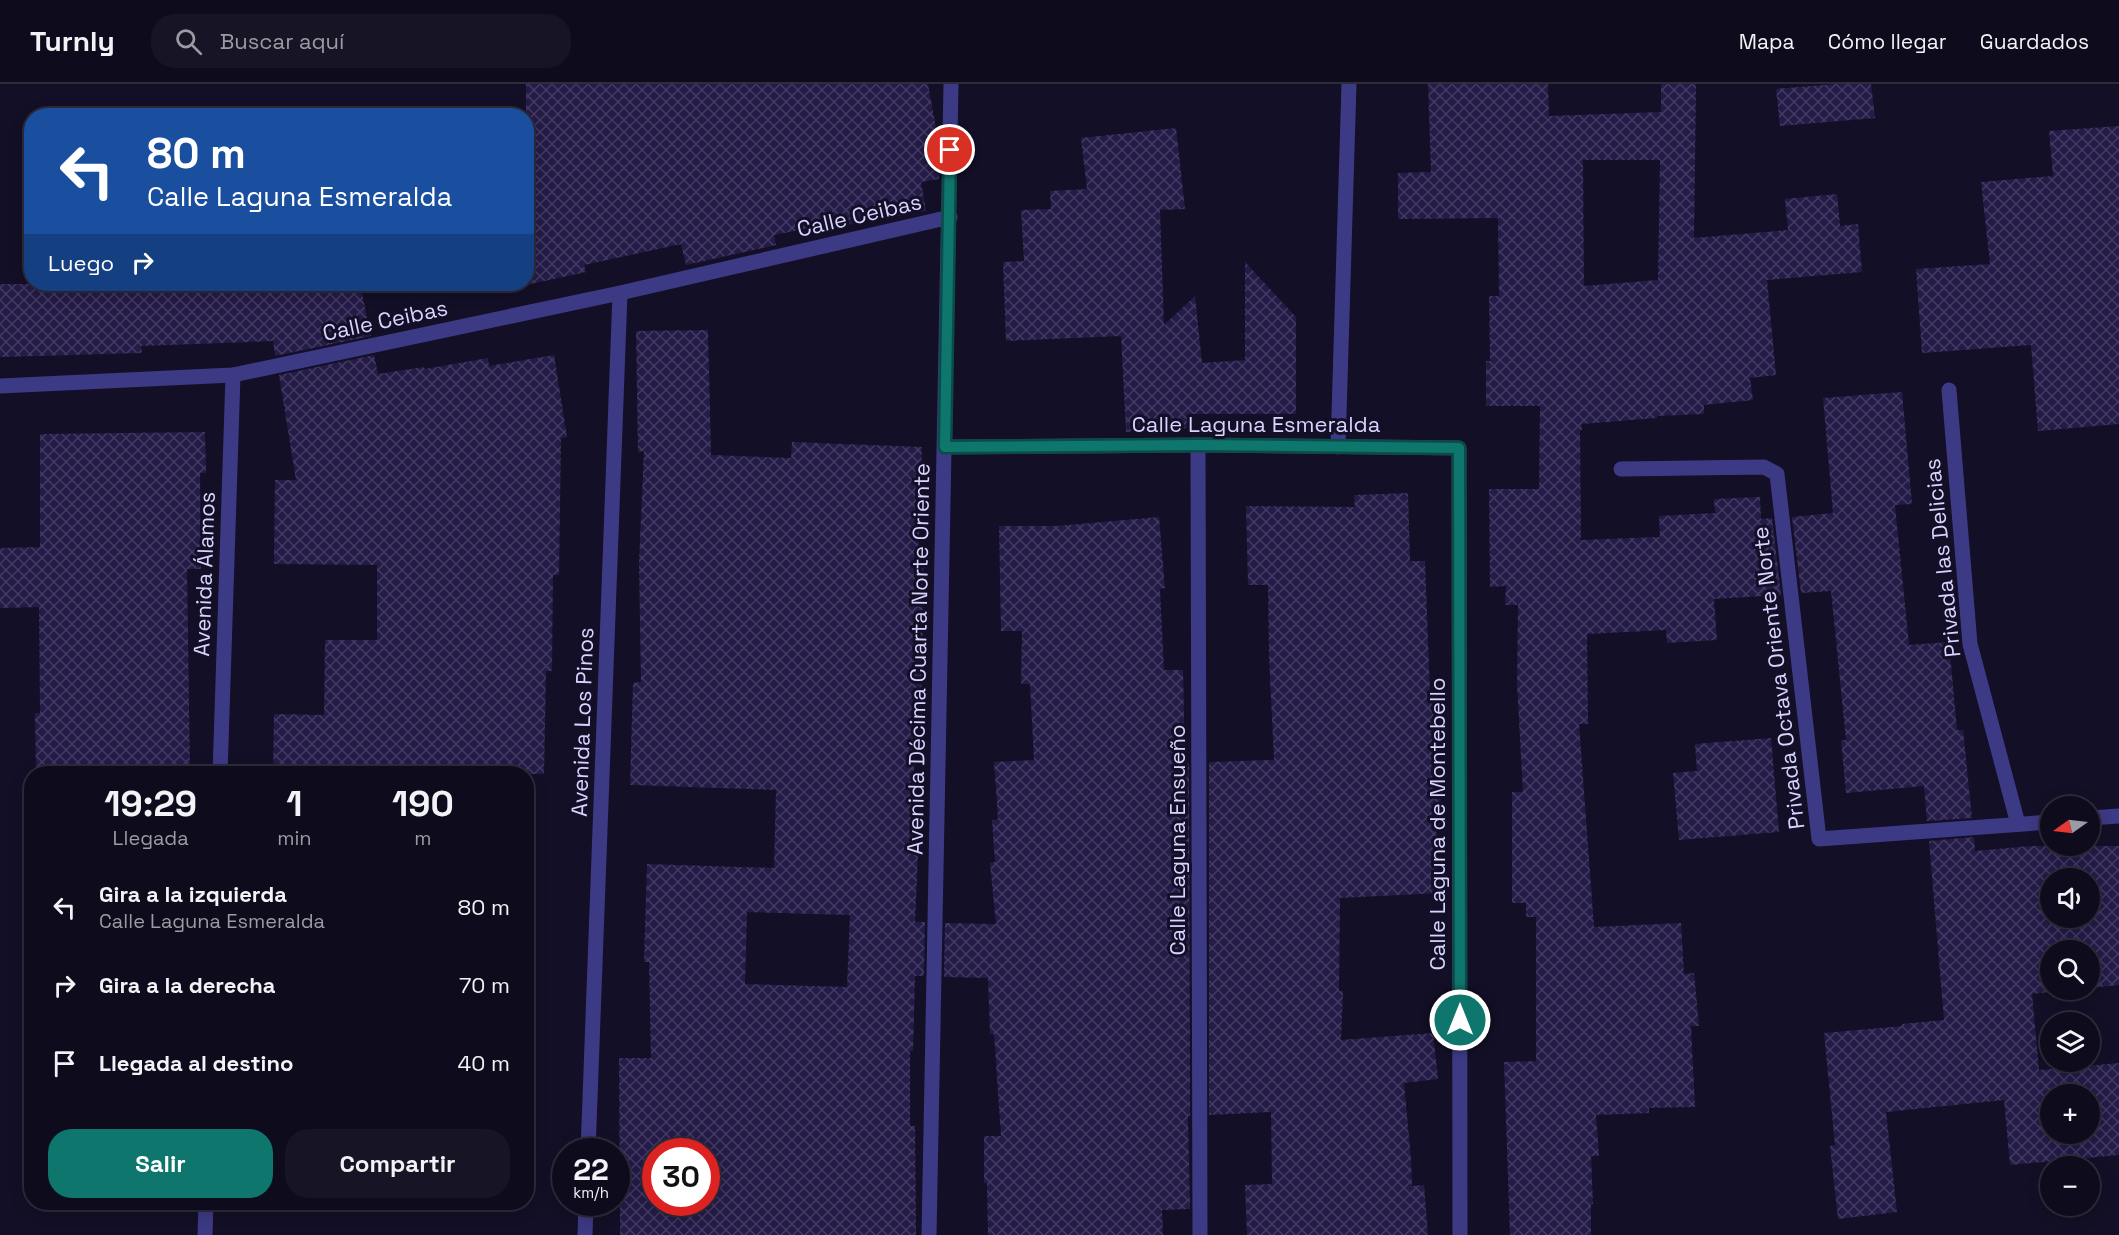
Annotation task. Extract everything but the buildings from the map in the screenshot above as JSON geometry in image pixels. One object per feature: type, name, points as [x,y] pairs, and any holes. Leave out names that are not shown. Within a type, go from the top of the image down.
[{"type":"street","name":"Avenida Décima Cuarta Norte Oriente","points":[[929,1235],[951,84]]},
{"type":"street","points":[[1338,447],[1349,84]]},
{"type":"street","name":"Calle Ceibas","points":[[0,386],[233,375],[621,293],[950,217]]},
{"type":"street","name":"Avenida Los Pinos","points":[[589,1138],[621,293]]},
{"type":"street","name":"Avenida Álamos","points":[[220,766],[233,375]]},
{"type":"street","name":"Privada las Delicias","points":[[1949,390],[1970,644],[2018,825]]},
{"type":"street","name":"Calle Laguna Esmeralda","points":[[945,447],[1198,445],[1459,448]]},
{"type":"street","name":"Calle Laguna Ensueño","points":[[1198,445],[1200,1235]]},
{"type":"street","name":"Calle Laguna de Montebello","points":[[1459,448],[1460,1235]]},
{"type":"street","name":"Privada Octava Oriente Norte","points":[[1621,469],[1764,467],[1777,474],[1820,839],[2040,823]]},
{"type":"street","points":[[2100,817],[2119,816]]},
{"type":"street","points":[[205,1235],[206,1210]]},
{"type":"street","points":[[585,1235],[586,1216]]},
{"type":"route","points":[[950,150],[945,447],[1198,445],[1459,448],[1460,1020]]}]
